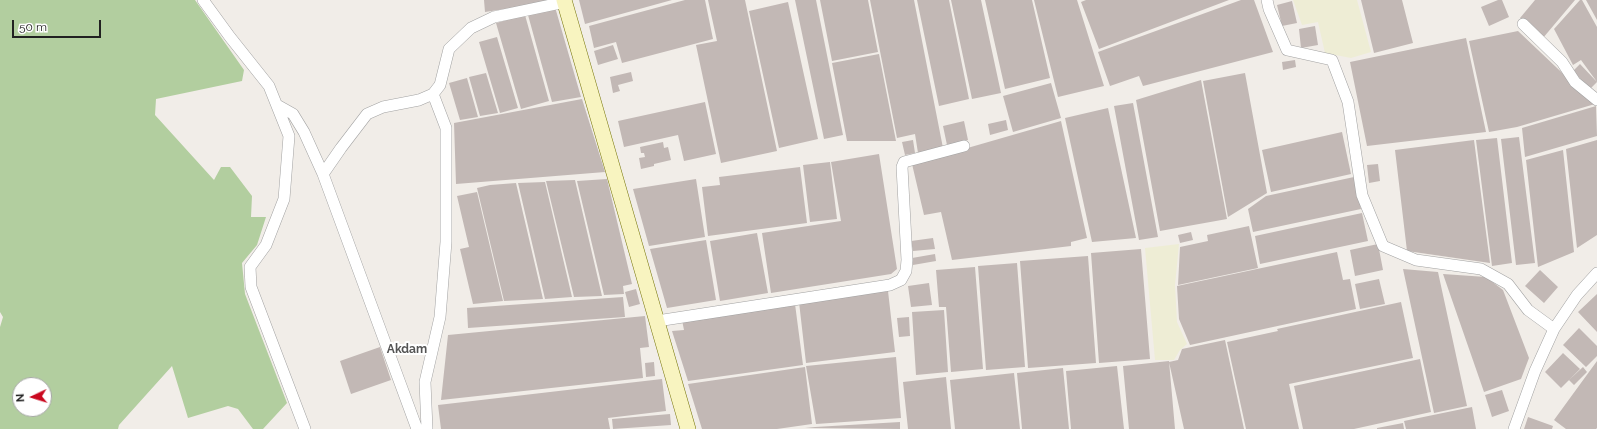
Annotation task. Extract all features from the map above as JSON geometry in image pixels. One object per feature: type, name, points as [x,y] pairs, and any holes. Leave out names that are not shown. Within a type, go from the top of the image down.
[{"type":"street","points":[[203,0],[269,86],[289,136],[284,199],[266,244],[250,267],[251,287],[306,429]]},
{"type":"street","points":[[1267,0],[1269,9],[1287,50],[1332,60],[1348,102],[1362,195],[1383,246],[1416,260],[1481,269],[1508,284],[1528,310],[1554,329]]},
{"type":"street","points":[[323,174],[367,114],[383,106],[419,100],[432,94],[440,85],[448,49],[471,28],[494,17],[564,1],[688,429]]},
{"type":"street","points":[[1522,24],[1562,62],[1575,82],[1597,100]]},
{"type":"street","points":[[427,429],[425,382],[440,317],[446,242],[446,128],[432,94]]},
{"type":"street","points":[[277,105],[293,114],[304,132],[323,174],[417,429]]},
{"type":"street","points":[[657,321],[890,285],[901,280],[906,271],[907,260],[902,167],[904,162],[964,146]]},
{"type":"street","points":[[1514,429],[1535,371],[1554,329],[1577,295],[1597,273]]},
{"type":"green space","points":[[0,0],[195,0],[244,70],[242,81],[156,99],[155,115],[214,180],[221,167],[230,167],[252,196],[251,217],[266,217],[257,245],[242,263],[245,294],[287,403],[263,429],[253,429],[238,409],[228,406],[188,418],[172,366],[119,425],[118,429],[0,429],[0,327],[3,317],[0,312]]},
{"type":"green space","points":[[1293,0],[1357,0],[1371,52],[1351,58],[1325,53],[1318,22],[1302,25]]},
{"type":"green space","points":[[1179,244],[1175,285],[1177,322],[1187,344],[1180,350],[1174,360],[1155,360],[1145,248]]},
{"type":"building","points":[[484,0],[551,0],[552,2],[485,12]]},
{"type":"building","points":[[579,0],[672,0],[585,24]]},
{"type":"building","points":[[685,0],[705,0],[713,39],[622,63],[616,42],[594,48],[589,26]]},
{"type":"building","points":[[708,0],[745,0],[777,151],[721,163],[696,45],[717,41]]},
{"type":"building","points":[[795,0],[816,0],[843,135],[824,139]]},
{"type":"building","points":[[820,0],[868,0],[878,52],[832,61]]},
{"type":"building","points":[[870,0],[914,0],[943,148],[918,153],[915,134],[897,138]]},
{"type":"building","points":[[917,0],[949,0],[969,99],[939,106]]},
{"type":"building","points":[[951,0],[981,0],[1001,93],[972,99]]},
{"type":"building","points":[[985,0],[1032,0],[1050,78],[1005,89]]},
{"type":"building","points":[[1034,0],[1077,0],[1104,86],[1058,97]]},
{"type":"building","points":[[1086,0],[1229,0],[1099,49],[1081,2]]},
{"type":"building","points":[[1241,0],[1254,0],[1273,52],[1143,86],[1139,76],[1110,86],[1098,52]]},
{"type":"building","points":[[1361,0],[1402,0],[1413,43],[1374,53]]},
{"type":"building","points":[[1498,0],[1502,0],[1509,17],[1489,26],[1481,7]]},
{"type":"building","points":[[1535,0],[1575,0],[1543,38],[1520,18]]},
{"type":"building","points":[[1580,0],[1582,0],[1597,27],[1597,82],[1581,60],[1573,65],[1554,29]]},
{"type":"building","points":[[1586,0],[1597,0],[1597,20]]},
{"type":"building","points":[[1292,1],[1297,23],[1282,26],[1277,5]]},
{"type":"building","points":[[788,2],[818,139],[779,148],[749,11]]},
{"type":"building","points":[[555,7],[581,97],[552,102],[528,15]]},
{"type":"building","points":[[525,15],[549,101],[521,109],[496,23]]},
{"type":"building","points":[[1315,26],[1318,45],[1301,48],[1299,29]]},
{"type":"building","points":[[1518,31],[1595,104],[1517,127],[1489,132],[1469,41]]},
{"type":"building","points":[[497,37],[518,108],[500,113],[479,42]]},
{"type":"building","points":[[1466,38],[1486,132],[1367,146],[1350,62]]},
{"type":"building","points":[[613,45],[618,59],[598,65],[594,51]]},
{"type":"building","points":[[879,54],[896,141],[847,141],[832,63]]},
{"type":"building","points":[[1295,60],[1296,67],[1283,70],[1282,62]]},
{"type":"building","points":[[1580,64],[1597,82],[1590,89],[1573,71]]},
{"type":"building","points":[[631,72],[633,81],[618,85],[620,91],[613,93],[610,77]]},
{"type":"building","points":[[486,73],[498,113],[480,116],[469,77]]},
{"type":"building","points":[[1245,73],[1267,193],[1228,217],[1203,81]]},
{"type":"building","points":[[467,78],[478,117],[460,120],[449,83]]},
{"type":"building","points":[[1201,80],[1227,219],[1160,231],[1136,100]]},
{"type":"building","points":[[1051,83],[1061,118],[1013,132],[1003,96]]},
{"type":"building","points":[[582,99],[605,172],[456,184],[454,123]]},
{"type":"building","points":[[705,102],[716,154],[684,161],[678,135],[624,147],[618,121]]},
{"type":"building","points":[[1133,103],[1158,237],[1139,240],[1114,106]]},
{"type":"building","points":[[1596,106],[1597,136],[1525,157],[1522,128]]},
{"type":"building","points":[[1108,108],[1136,238],[1092,242],[1065,118]]},
{"type":"building","points":[[1006,120],[1008,130],[990,135],[988,124]]},
{"type":"building","points":[[964,121],[968,140],[947,145],[943,126]]},
{"type":"building","points":[[1061,121],[1087,238],[1071,242],[1071,246],[952,260],[941,212],[924,215],[912,164]]},
{"type":"building","points":[[1342,132],[1351,174],[1271,192],[1262,150]]},
{"type":"building","points":[[1519,137],[1535,263],[1516,265],[1501,139]]},
{"type":"building","points":[[1497,138],[1512,263],[1492,266],[1476,140]]},
{"type":"building","points":[[913,140],[915,153],[905,155],[902,142]]},
{"type":"building","points":[[1474,140],[1490,263],[1407,251],[1395,150]]},
{"type":"building","points":[[1597,140],[1597,235],[1577,248],[1566,149]]},
{"type":"building","points":[[663,142],[664,148],[668,147],[671,160],[641,169],[639,158],[645,157],[644,153],[641,153],[640,147]]},
{"type":"building","points":[[1563,150],[1574,252],[1538,267],[1526,160]]},
{"type":"building","points":[[879,154],[897,269],[891,274],[771,293],[762,233],[841,221],[831,162]]},
{"type":"building","points":[[830,162],[837,219],[810,222],[803,165]]},
{"type":"building","points":[[1378,164],[1380,181],[1369,183],[1367,165]]},
{"type":"building","points":[[800,167],[807,223],[708,236],[702,187],[720,185],[719,177]]},
{"type":"building","points":[[1354,177],[1361,209],[1253,232],[1248,209],[1266,196]]},
{"type":"building","points":[[607,179],[632,284],[623,286],[624,294],[604,295],[577,181]]},
{"type":"building","points":[[696,179],[705,237],[649,246],[633,189]]},
{"type":"building","points":[[575,180],[602,296],[574,297],[546,181]]},
{"type":"building","points":[[545,182],[572,297],[545,299],[518,183]]},
{"type":"building","points":[[516,183],[543,299],[504,301],[477,188],[490,185]]},
{"type":"building","points":[[477,192],[503,301],[473,304],[460,249],[469,247],[457,196]]},
{"type":"building","points":[[1362,213],[1368,241],[1260,264],[1255,236]]},
{"type":"building","points":[[1249,226],[1258,268],[1178,285],[1180,247],[1208,241],[1207,235]]},
{"type":"building","points":[[1191,232],[1193,240],[1180,243],[1178,235]]},
{"type":"building","points":[[757,233],[768,293],[720,301],[710,241]]},
{"type":"building","points":[[933,238],[935,249],[913,251],[911,241]]},
{"type":"building","points":[[706,240],[716,300],[667,308],[650,249]]},
{"type":"building","points":[[1378,244],[1383,270],[1355,276],[1350,250]]},
{"type":"building","points":[[1141,249],[1150,359],[1099,363],[1091,253]]},
{"type":"building","points":[[1337,252],[1343,280],[1350,279],[1356,309],[1190,345],[1179,319],[1177,286]]},
{"type":"building","points":[[935,254],[936,261],[913,265],[912,258]]},
{"type":"building","points":[[1088,256],[1096,363],[1028,368],[1020,261]]},
{"type":"building","points":[[1017,263],[1025,367],[986,370],[978,266]]},
{"type":"building","points":[[975,267],[983,369],[951,372],[946,307],[939,307],[936,270]]},
{"type":"building","points":[[1403,269],[1438,272],[1467,406],[1434,413]]},
{"type":"building","points":[[1540,270],[1558,287],[1544,303],[1525,286]]},
{"type":"building","points":[[1443,274],[1486,277],[1503,290],[1529,358],[1521,379],[1484,392]]},
{"type":"building","points":[[1379,279],[1385,304],[1360,309],[1355,284]]},
{"type":"building","points":[[929,283],[932,305],[911,307],[908,286]]},
{"type":"building","points":[[636,289],[640,304],[629,307],[625,292]]},
{"type":"building","points":[[888,291],[895,352],[806,363],[799,302]]},
{"type":"building","points":[[1597,294],[1597,332],[1578,312]]},
{"type":"building","points":[[623,297],[625,317],[468,328],[467,308]]},
{"type":"building","points":[[1401,302],[1413,358],[1289,384],[1299,429],[1246,429],[1227,342],[1278,331],[1277,329]]},
{"type":"building","points":[[795,304],[803,365],[688,381],[672,331],[684,330],[682,320]]},
{"type":"building","points":[[944,310],[948,372],[916,375],[912,312]]},
{"type":"building","points":[[645,316],[649,347],[640,348],[643,378],[441,400],[448,335]]},
{"type":"building","points":[[909,317],[910,336],[899,337],[897,318]]},
{"type":"building","points":[[1579,328],[1597,346],[1597,356],[1586,367],[1563,345]]},
{"type":"building","points":[[1225,340],[1244,429],[1184,429],[1169,362],[1178,360],[1182,349]]},
{"type":"building","points":[[380,347],[391,380],[351,394],[340,361]]},
{"type":"building","points":[[1563,353],[1580,369],[1561,388],[1545,372]]},
{"type":"building","points":[[896,357],[901,418],[816,424],[806,366]]},
{"type":"building","points":[[1420,359],[1431,412],[1354,429],[1303,429],[1294,386]]},
{"type":"building","points":[[1169,361],[1175,429],[1129,429],[1123,366]]},
{"type":"building","points":[[1597,361],[1597,428],[1566,429],[1554,420]]},
{"type":"building","points":[[654,362],[655,376],[646,377],[645,363]]},
{"type":"building","points":[[1117,366],[1124,429],[1071,429],[1066,371]]},
{"type":"building","points":[[805,367],[812,424],[777,429],[702,429],[688,384]]},
{"type":"building","points":[[1583,367],[1587,372],[1574,385],[1569,380]]},
{"type":"building","points":[[1063,368],[1069,429],[1022,429],[1017,373]]},
{"type":"building","points":[[1014,373],[1020,429],[955,429],[950,380]]},
{"type":"building","points":[[946,377],[951,429],[908,429],[903,382]]},
{"type":"building","points":[[662,379],[666,411],[608,418],[610,429],[441,429],[438,405]]},
{"type":"building","points":[[1502,390],[1509,411],[1492,417],[1485,395]]},
{"type":"building","points":[[1472,407],[1476,429],[1406,429],[1404,421]]},
{"type":"building","points":[[670,414],[671,425],[613,429],[612,419]]},
{"type":"building","points":[[1528,417],[1553,426],[1552,429],[1524,429]]},
{"type":"building","points":[[900,422],[900,429],[805,428],[815,427]]},
{"type":"building","points":[[1403,423],[1404,429],[1377,429],[1377,428]]},
{"type":"district","name":"Akdam","points":[[407,349]]}]
